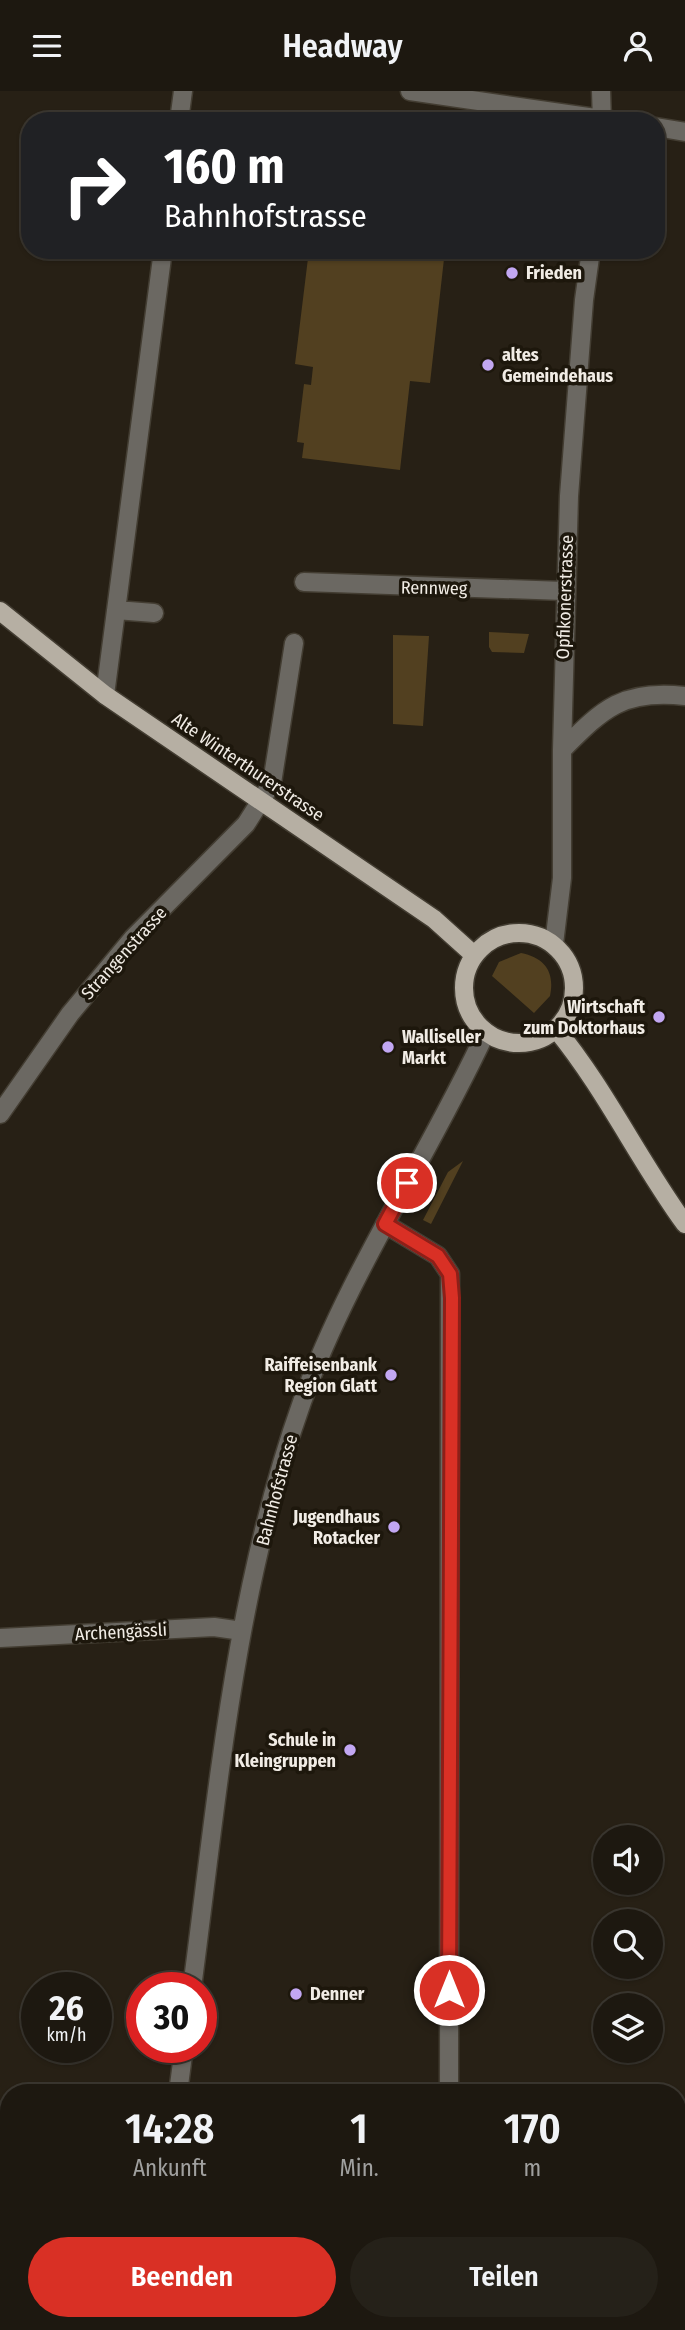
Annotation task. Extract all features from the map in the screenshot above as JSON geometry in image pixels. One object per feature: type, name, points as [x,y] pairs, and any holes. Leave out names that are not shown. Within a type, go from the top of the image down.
[{"type":"main road","name":"Alte Winterthurerstrasse","points":[[0,611],[105,695],[434,919],[474,955]]},
{"type":"main road","points":[[521,932],[554,944],[572,971],[575,987],[566,1017],[556,1029],[540,1039],[522,1043],[503,1041],[486,1032],[474,1020],[466,1004],[466,970],[474,955],[487,942],[503,934],[521,932]]},
{"type":"main road","points":[[556,1029],[585,1065],[659,1189],[685,1224]]},
{"type":"street","points":[[180,112],[183,91]]},
{"type":"street","points":[[410,91],[553,112]]},
{"type":"street","points":[[601,91],[605,112]]},
{"type":"street","points":[[665,129],[685,132]]},
{"type":"street","points":[[105,695],[162,259]]},
{"type":"street","name":"Opfikonerstrasse","points":[[554,944],[562,878],[564,591],[580,342],[590,259]]},
{"type":"street","name":"Rennweg","points":[[304,582],[564,591]]},
{"type":"street","points":[[116,610],[155,613]]},
{"type":"street","name":"Strangenstrasse","points":[[0,1114],[86,995],[133,938],[246,824],[261,803],[272,783],[293,643]]},
{"type":"street","points":[[562,750],[596,715],[624,699],[685,696]]},
{"type":"street","name":"Bahnhofstrasse","points":[[194,1972],[229,1703],[272,1496],[303,1400],[385,1224],[486,1032]]},
{"type":"street","points":[[385,1224],[438,1256],[450,1274],[449,2084]]},
{"type":"street","name":"Archengässli","points":[[0,1638],[214,1627],[242,1631]]},
{"type":"street","points":[[179,2084],[182,2063]]},
{"type":"shaded area","points":[[308,259],[444,259],[430,383],[410,381],[400,470],[302,458],[304,443],[297,442],[304,384],[311,385],[313,367],[295,364]]},
{"type":"shaded area","points":[[489,632],[529,634],[524,653],[492,652],[489,647]]},
{"type":"shaded area","points":[[393,635],[429,636],[423,726],[393,724]]},
{"type":"shaded area","points":[[521,953],[542,962],[551,980],[550,996],[534,1013],[492,976],[499,962]]},
{"type":"shaded area","points":[[463,1161],[431,1224],[423,1220],[448,1172]]},
{"type":"place","name":"Frieden","points":[[512,273]]},
{"type":"place","name":"altes Gemeindehaus","points":[[488,365]]},
{"type":"place","name":"Wirtschaft zum Doktorhaus","points":[[659,1017]]},
{"type":"place","name":"Walliseller Markt","points":[[388,1047]]},
{"type":"place","name":"Raiffeisenbank Region Glatt","points":[[391,1375]]},
{"type":"place","name":"Jugendhaus Rotacker","points":[[394,1527]]},
{"type":"place","name":"Schule in Kleingruppen","points":[[350,1750]]},
{"type":"place","name":"Denner","points":[[296,1994]]},
{"type":"route","points":[[407,1183],[385,1224],[438,1256],[450,1274],[452,1298],[449,1990]]}]
